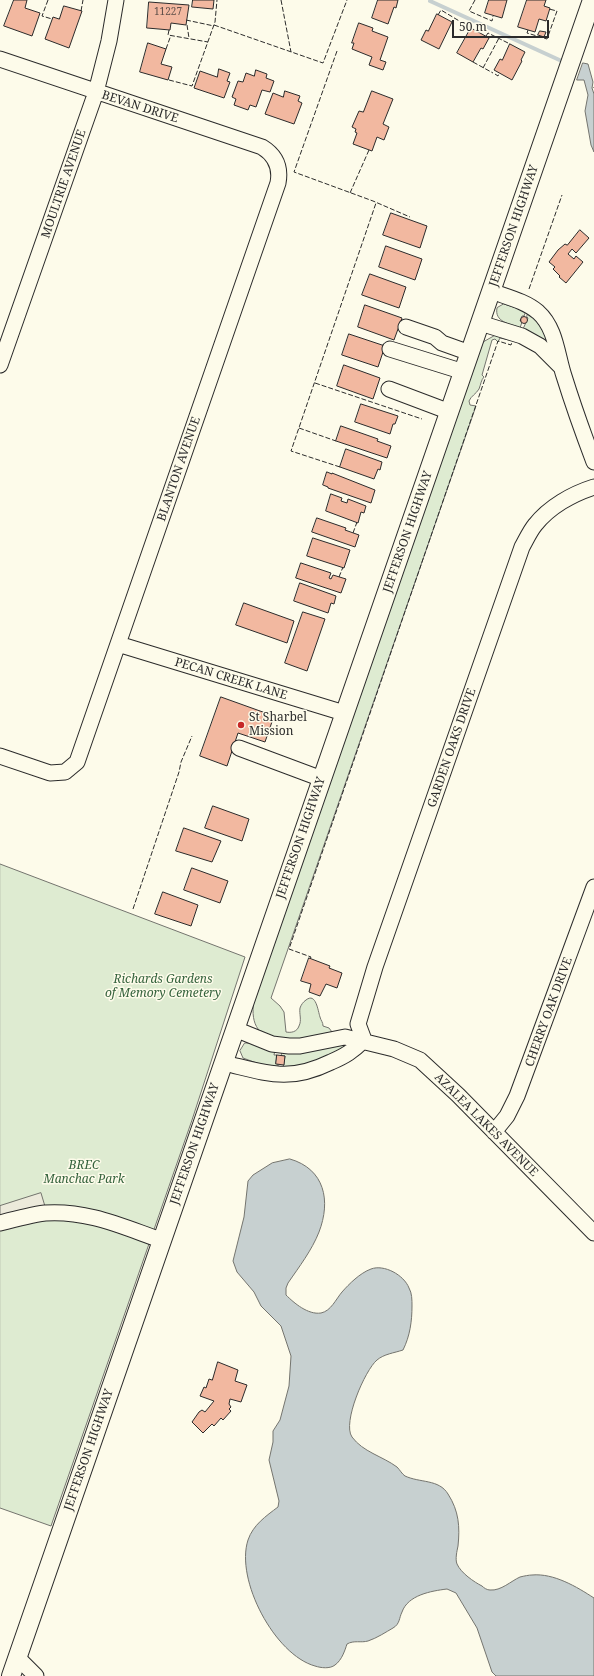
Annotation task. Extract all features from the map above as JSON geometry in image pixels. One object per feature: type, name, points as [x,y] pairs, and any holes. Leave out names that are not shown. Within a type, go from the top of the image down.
[{"type":"main road","name":"JEFFERSON HIGHWAY","points":[[11,1676],[592,0]]},
{"type":"street","name":"MOULTRIE AVENUE","points":[[0,366],[96,92],[109,41],[116,0]]},
{"type":"street","name":"BEVAN DRIVE","points":[[0,59],[262,147],[269,151],[276,161]]},
{"type":"street","name":"BLANTON AVENUE","points":[[0,756],[50,773],[65,772],[77,762],[278,183],[279,172],[276,161]]},
{"type":"street","points":[[491,291],[529,305],[539,313],[547,323],[552,334],[561,368],[594,462]]},
{"type":"street","points":[[480,323],[522,336],[540,346],[561,368]]},
{"type":"street","points":[[406,327],[435,337],[442,344],[470,353]]},
{"type":"street","points":[[390,349],[464,372]]},
{"type":"street","points":[[389,389],[450,412]]},
{"type":"street","name":"GARDEN OAKS DRIVE","points":[[364,1040],[358,1024],[375,967],[522,547],[534,526],[548,512],[564,501],[594,487]]},
{"type":"street","name":"PECAN CREEK LANE","points":[[118,644],[344,714]]},
{"type":"street","points":[[239,748],[322,779]]},
{"type":"street","name":"CHERRY OAK DRIVE","points":[[494,1132],[507,1116],[517,1096],[594,886]]},
{"type":"street","name":"AZALEA LAKES AVENUE","points":[[236,1029],[272,1044],[289,1046],[300,1046],[345,1037],[364,1040],[394,1049],[420,1060],[458,1094],[594,1233]]},
{"type":"street","points":[[224,1063],[276,1074],[297,1074],[317,1069],[351,1052],[364,1040]]},
{"type":"street","points":[[0,1223],[47,1213],[74,1213],[100,1218],[162,1240]]},
{"type":"street","points":[[17,1657],[36,1676]]},
{"type":"green space","points":[[504,304],[526,311],[520,321],[522,322],[520,328],[504,322],[498,316],[497,308]]},
{"type":"green space","points":[[528,312],[539,321],[547,340],[544,341],[523,329],[528,318]]},
{"type":"green space","points":[[496,335],[510,338],[509,340],[500,338],[498,342],[495,339],[492,340],[482,375],[484,377],[479,389],[469,401],[470,405],[476,406],[271,998],[284,1012],[286,1032],[294,1032],[297,1030],[300,1024],[300,1007],[309,998],[312,998],[316,1003],[323,1026],[329,1028],[332,1032],[288,1040],[275,1039],[264,1035],[256,1027],[253,1014],[255,995],[480,344]]},
{"type":"green space","points":[[0,864],[245,957],[192,1120],[51,1526],[0,1508]]},
{"type":"green space","points":[[245,1043],[275,1050],[274,1055],[277,1055],[276,1063],[278,1064],[278,1068],[262,1065],[243,1058],[240,1051]]},
{"type":"green space","points":[[352,1043],[314,1063],[283,1068],[285,1056],[281,1056],[282,1052]]},
{"type":"shaded area","points":[[583,63],[588,64],[593,82],[594,152],[591,145],[585,111],[588,95],[584,80],[577,80]]},
{"type":"shaded area","points":[[290,1159],[311,1170],[318,1178],[324,1198],[324,1209],[323,1220],[316,1239],[288,1283],[286,1295],[297,1305],[306,1310],[316,1313],[325,1312],[355,1279],[363,1273],[376,1268],[387,1269],[398,1275],[406,1283],[411,1294],[411,1323],[409,1334],[403,1350],[386,1355],[377,1360],[367,1374],[352,1409],[350,1430],[352,1437],[367,1450],[397,1467],[405,1476],[440,1486],[444,1489],[452,1500],[458,1519],[459,1532],[456,1562],[465,1574],[475,1582],[489,1590],[494,1590],[520,1577],[529,1575],[549,1576],[557,1578],[580,1589],[594,1598],[594,1676],[496,1676],[492,1672],[477,1628],[456,1593],[447,1589],[434,1591],[415,1598],[405,1606],[398,1623],[395,1626],[378,1637],[368,1641],[352,1642],[347,1644],[340,1660],[335,1665],[328,1668],[315,1666],[300,1659],[286,1647],[273,1632],[262,1614],[253,1595],[247,1575],[246,1556],[248,1540],[253,1530],[260,1521],[278,1507],[279,1501],[269,1460],[273,1442],[273,1431],[280,1420],[289,1386],[291,1356],[281,1326],[261,1306],[254,1292],[237,1272],[233,1261],[244,1217],[248,1181],[253,1175],[272,1163]]},
{"type":"shaded area","points":[[41,1193],[47,1213],[0,1223],[0,1206]]},
{"type":"building","points":[[14,0],[27,0],[25,8],[40,13],[32,36],[4,26]]},
{"type":"building","points":[[193,0],[214,0],[213,9],[192,7]]},
{"type":"building","points":[[378,0],[398,0],[396,8],[394,7],[388,24],[372,18]]},
{"type":"building","points":[[489,0],[507,0],[502,18],[485,13]]},
{"type":"building","points":[[527,0],[546,0],[544,6],[550,8],[546,21],[539,19],[535,32],[518,27]]},
{"type":"building","points":[[149,2],[189,5],[186,25],[171,23],[170,30],[147,28]]},
{"type":"building","points":[[64,6],[82,11],[69,48],[45,39],[53,17],[59,19]]},
{"type":"building","points":[[437,14],[452,22],[439,49],[421,40],[426,30],[428,31]]},
{"type":"building","points":[[359,23],[373,28],[372,31],[388,37],[380,60],[386,62],[383,70],[369,65],[372,57],[352,49],[354,43],[352,43]]},
{"type":"building","points":[[471,28],[489,38],[473,62],[457,53]]},
{"type":"building","points":[[540,31],[546,32],[544,37],[538,35]]},
{"type":"building","points":[[148,43],[166,49],[161,64],[172,67],[168,80],[140,72]]},
{"type":"building","points":[[510,44],[525,52],[512,80],[494,70],[500,59],[502,60]]},
{"type":"building","points":[[219,69],[230,73],[227,81],[230,82],[224,98],[194,88],[200,71],[217,77]]},
{"type":"building","points":[[256,70],[267,74],[266,78],[274,81],[270,92],[262,90],[256,107],[250,105],[248,110],[234,105],[236,99],[232,97],[238,81],[243,82],[246,73],[254,76]]},
{"type":"building","points":[[285,91],[300,96],[298,101],[302,103],[294,124],[265,114],[273,93],[283,97]]},
{"type":"building","points":[[372,91],[393,99],[383,124],[389,127],[384,140],[377,137],[372,151],[353,144],[357,133],[355,132],[356,129],[352,127],[359,111],[363,112]]},
{"type":"building","points":[[391,213],[427,226],[420,248],[383,235]]},
{"type":"building","points":[[580,230],[589,238],[576,253],[572,249],[568,254],[574,259],[576,256],[583,262],[566,283],[559,277],[560,276],[553,269],[555,267],[549,262],[558,250],[565,244],[567,245]]},
{"type":"building","points":[[386,246],[422,259],[415,280],[379,267]]},
{"type":"building","points":[[370,274],[406,287],[399,308],[362,295]]},
{"type":"building","points":[[365,305],[402,318],[394,340],[358,327]]},
{"type":"building","points":[[524,317],[527,320],[524,323],[521,320]]},
{"type":"building","points":[[349,334],[385,346],[378,367],[342,355]]},
{"type":"building","points":[[344,365],[380,378],[373,399],[337,386]]},
{"type":"building","points":[[361,404],[398,416],[395,424],[393,424],[390,434],[355,422]]},
{"type":"building","points":[[341,426],[378,439],[377,441],[391,446],[387,458],[336,441]]},
{"type":"building","points":[[346,449],[382,462],[380,470],[378,469],[374,479],[340,467]]},
{"type":"building","points":[[327,472],[375,490],[371,503],[323,485]]},
{"type":"building","points":[[331,494],[342,498],[341,501],[347,503],[348,499],[366,506],[364,513],[361,512],[358,523],[326,511]]},
{"type":"building","points":[[317,518],[346,528],[345,530],[359,535],[355,547],[312,532]]},
{"type":"building","points":[[313,538],[350,550],[344,568],[307,556]]},
{"type":"building","points":[[301,563],[331,573],[329,578],[331,579],[333,575],[346,579],[341,593],[296,578]]},
{"type":"building","points":[[300,583],[336,596],[334,604],[331,603],[328,613],[294,601]]},
{"type":"building","points":[[244,603],[294,621],[287,643],[236,625]]},
{"type":"building","points":[[303,612],[325,619],[307,671],[285,663]]},
{"type":"building","name":"St Sharbel Mission","points":[[221,697],[274,716],[265,742],[238,733],[227,766],[200,756]]},
{"type":"building","points":[[213,806],[249,819],[242,841],[205,828]]},
{"type":"building","points":[[184,828],[221,841],[212,862],[176,851]]},
{"type":"building","points":[[192,868],[228,881],[220,903],[184,890]]},
{"type":"building","points":[[163,892],[198,905],[191,926],[155,914]]},
{"type":"building","points":[[309,958],[330,966],[329,968],[342,973],[337,988],[326,984],[320,996],[309,992],[311,984],[301,981]]},
{"type":"building","points":[[277,1055],[285,1056],[284,1065],[276,1064]]},
{"type":"building","points":[[218,1362],[238,1370],[235,1381],[247,1385],[241,1402],[230,1399],[229,1404],[231,1407],[229,1409],[231,1411],[223,1420],[221,1418],[214,1426],[212,1424],[203,1433],[192,1422],[199,1412],[202,1410],[205,1412],[214,1401],[200,1396],[204,1387],[206,1388],[209,1379],[212,1380]]},
{"type":"waterway","points":[[430,1],[566,63]]},
{"type":"fence","points":[[48,0],[42,16],[52,19]]},
{"type":"fence","points":[[81,11],[83,0]]},
{"type":"fence","points":[[169,80],[192,86],[215,22],[217,0]]},
{"type":"fence","points":[[281,0],[291,52]]},
{"type":"fence","points":[[214,25],[323,63],[347,0]]},
{"type":"fence","points":[[475,0],[469,11],[492,21],[493,16]]},
{"type":"fence","points":[[528,30],[527,33],[547,39],[557,11],[549,9]]},
{"type":"fence","points":[[438,15],[441,10],[471,28]]},
{"type":"fence","points":[[186,20],[214,26]]},
{"type":"fence","points":[[187,25],[189,38]]},
{"type":"fence","points":[[169,30],[168,35],[208,42]]},
{"type":"fence","points":[[486,36],[488,33],[510,44]]},
{"type":"fence","points":[[166,49],[171,35]]},
{"type":"fence","points":[[483,68],[499,38]]},
{"type":"fence","points":[[337,51],[294,172],[373,201],[410,217]]},
{"type":"fence","points":[[473,62],[493,73]]},
{"type":"fence","points":[[495,74],[498,76],[499,73]]},
{"type":"fence","points":[[350,193],[369,150]]},
{"type":"fence","points":[[529,289],[562,195]]},
{"type":"fence","points":[[340,467],[291,451],[376,203]]},
{"type":"fence","points":[[310,959],[311,957],[289,949],[498,341],[511,345],[512,342]]},
{"type":"fence","points":[[315,383],[422,419]]},
{"type":"fence","points":[[299,428],[336,441]]},
{"type":"fence","points":[[353,533],[357,522]]},
{"type":"fence","points":[[339,577],[343,567]]},
{"type":"fence","points":[[133,909],[179,772],[181,762],[192,736]]},
{"type":"place","name":"St Sharbel Mission","points":[[241,725]]},
{"type":"park label","name":"Richards Gardens of Memory Cemetery","points":[[163,987]]},
{"type":"park label","name":"BREC Manchac Park","points":[[84,1173]]}]
